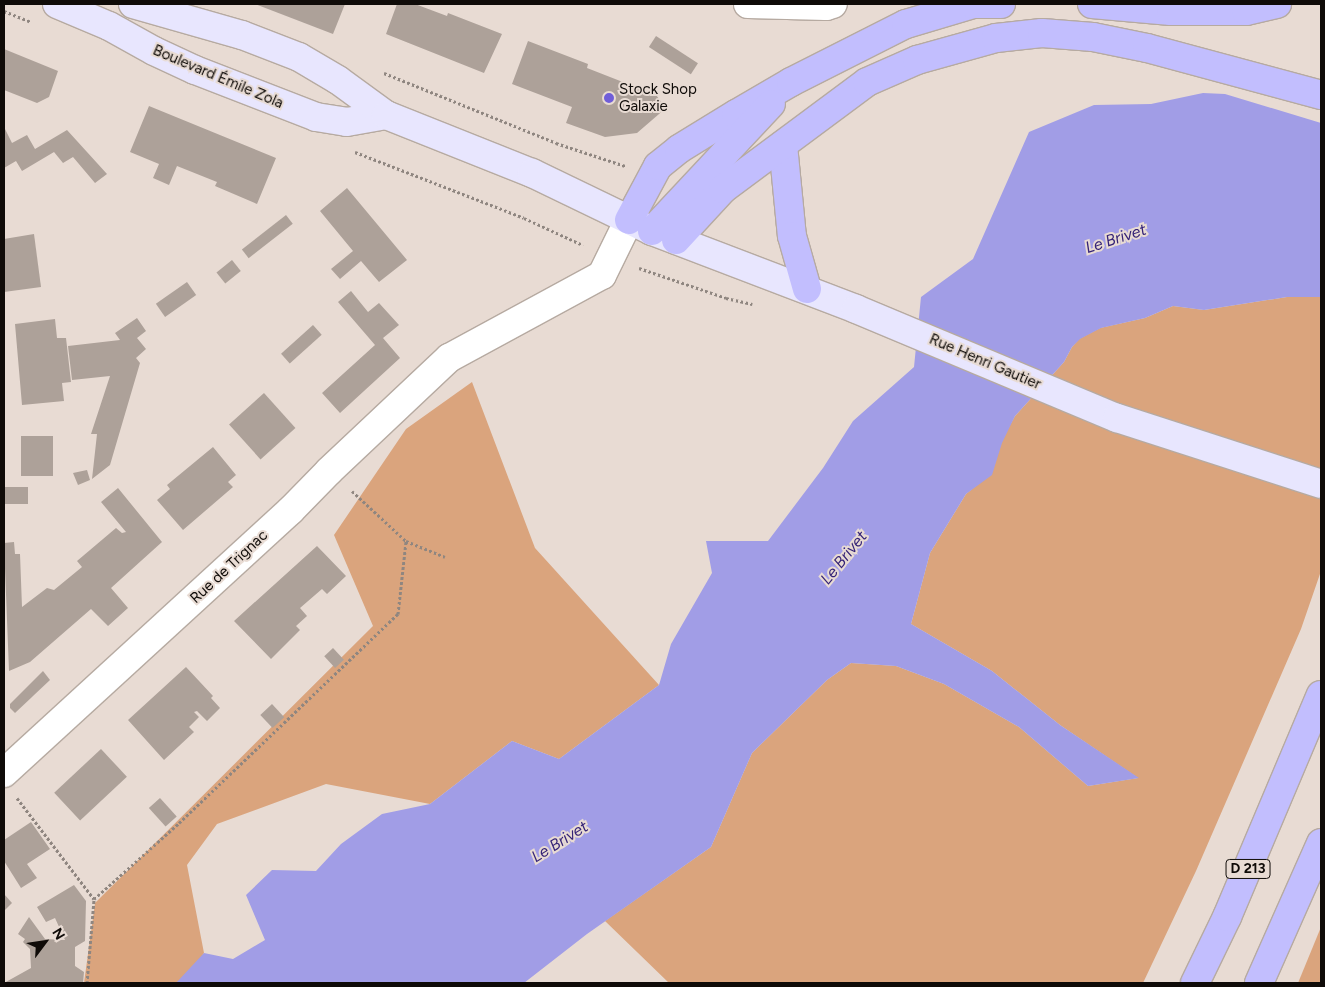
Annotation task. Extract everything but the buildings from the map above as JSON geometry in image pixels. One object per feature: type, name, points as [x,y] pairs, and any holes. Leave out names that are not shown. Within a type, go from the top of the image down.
[{"type":"highway","points":[[652,231],[654,175],[658,166],[679,149],[791,82],[906,24],[973,4],[1001,4]]},
{"type":"highway","points":[[1092,4],[1171,11],[1246,11],[1277,4]]},
{"type":"highway","points":[[652,231],[723,189],[867,82],[917,60],[996,38],[1042,33],[1092,37],[1147,48],[1321,95]]},
{"type":"highway","points":[[652,231],[791,82]]},
{"type":"highway","points":[[783,145],[792,236],[808,289]]},
{"type":"highway","name":"D 213","points":[[1195,983],[1227,917],[1321,695]]},
{"type":"highway","points":[[1259,983],[1321,843]]},
{"type":"main road","name":"Boulevard Émile Zola","points":[[57,4],[109,26],[154,51],[195,70],[316,117],[347,122],[386,115]]},
{"type":"main road","points":[[133,4],[242,35],[299,57],[338,80],[386,115],[532,173],[652,231]]},
{"type":"main road","name":"Rue Henri Gautier","points":[[652,231],[886,320],[1117,418],[1321,484]]},
{"type":"street","points":[[748,4],[826,6],[833,4]]},
{"type":"street","name":"Rue de Trignac","points":[[9,769],[290,511],[329,471],[449,358],[602,275],[611,258],[652,231]]},
{"type":"path","points":[[4,11],[39,25]]},
{"type":"path","points":[[380,71],[556,143],[654,175]]},
{"type":"path","points":[[345,149],[524,218],[611,258],[726,298],[755,305]]},
{"type":"path","points":[[346,486],[406,541],[445,557]]},
{"type":"path","points":[[94,899],[179,823],[398,614],[406,541]]},
{"type":"path","points":[[9,769],[94,899],[87,983]]},
{"type":"shaded area","points":[[1287,297],[1321,297],[1321,571],[1301,629],[1196,871],[1143,983],[669,983],[605,921],[711,847],[752,753],[827,680],[851,663],[896,666],[944,684],[1019,727],[1088,786],[1138,778],[1060,725],[992,671],[911,624],[930,553],[966,494],[977,485],[1015,416],[1064,362],[1079,339],[1100,328],[1145,318],[1173,306],[1204,310]]},
{"type":"shaded area","points":[[472,382],[535,548],[659,685],[559,759],[512,741],[430,804],[326,784],[217,824],[187,865],[204,953],[183,983],[84,983],[95,903],[373,626],[334,535],[406,429]]},
{"type":"shaded area","points":[[1321,927],[1321,983],[1298,983]]},
{"type":"water","name":"Le Brivet","points":[[1203,93],[1225,94],[1321,123],[1321,297],[1287,297],[1204,310],[1173,306],[1145,318],[1101,328],[1080,339],[1072,347],[1064,362],[1015,416],[1002,443],[992,475],[966,494],[930,553],[911,624],[992,671],[1060,725],[1139,778],[1088,786],[1019,727],[944,684],[896,666],[851,663],[827,680],[752,753],[711,847],[587,934],[524,983],[176,983],[204,953],[233,959],[265,940],[246,895],[272,870],[316,871],[341,844],[382,814],[430,804],[512,741],[559,759],[659,685],[671,644],[712,573],[706,541],[768,541],[823,468],[853,421],[914,367],[921,297],[973,259],[1029,132],[1094,105],[1151,104]]},
{"type":"place","name":"Stock Shop Galaxie","points":[[609,98]]}]
